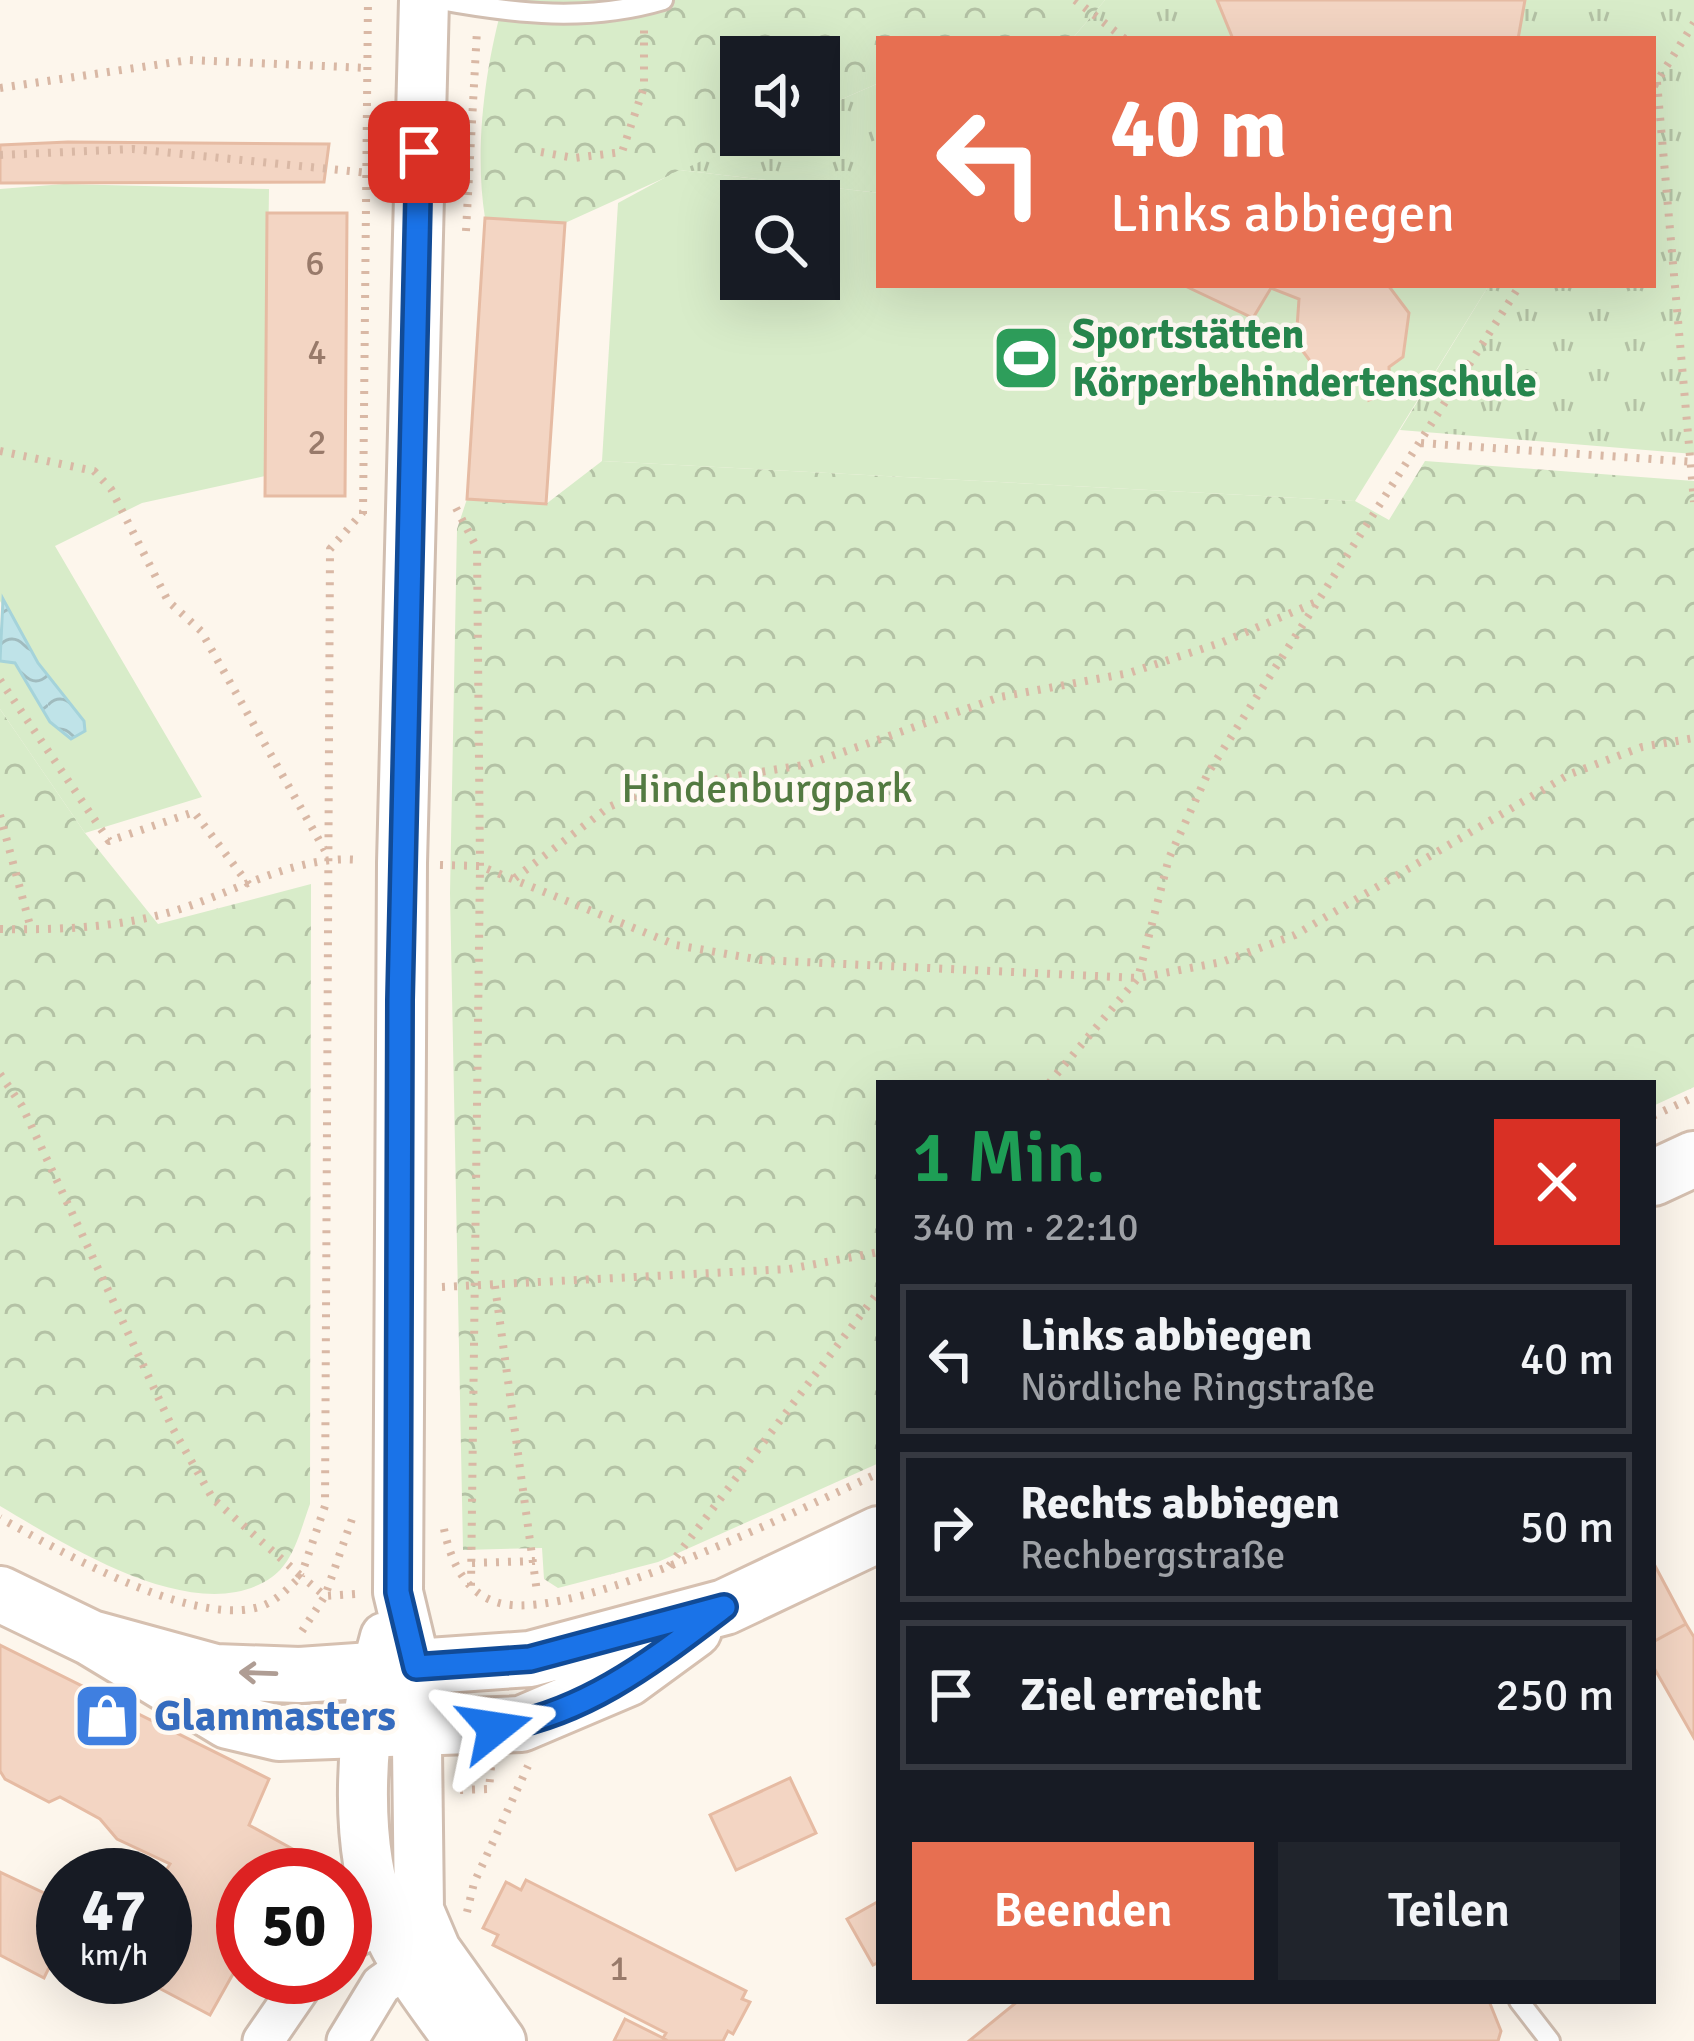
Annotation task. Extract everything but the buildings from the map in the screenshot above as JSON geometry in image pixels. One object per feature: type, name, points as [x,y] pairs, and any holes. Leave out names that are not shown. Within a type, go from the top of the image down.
[{"type":"main road","points":[[1656,1177],[1694,1159]]},
{"type":"main road","points":[[91,1638],[215,1672],[396,1669],[530,1659],[724,1607],[876,1535]]},
{"type":"main road","points":[[0,1594],[91,1638],[228,1721],[279,1733],[521,1724],[627,1679],[724,1607]]},
{"type":"street","points":[[424,0],[402,863],[396,1669],[392,1730],[368,1847],[405,1936],[459,2041]]},
{"type":"street","points":[[347,2041],[405,1936]]},
{"type":"street","points":[[405,1936],[501,2041]]},
{"type":"street","points":[[263,2041],[289,2004]]},
{"type":"lane","points":[[440,0],[538,15],[640,7],[663,0]]},
{"type":"lane","points":[[1521,2004],[1550,2041]]},
{"type":"path","points":[[0,1518],[91,1568],[170,1598],[229,1610],[256,1608],[279,1597],[301,1576],[325,1506],[330,549],[363,512],[368,0]]},
{"type":"path","points":[[1075,0],[1122,36]]},
{"type":"path","points":[[541,152],[574,158],[622,152],[644,87],[640,7]]},
{"type":"path","points":[[1656,83],[1694,22]]},
{"type":"path","points":[[0,88],[189,60],[368,68]]},
{"type":"path","points":[[1656,95],[1694,502]]},
{"type":"path","points":[[0,155],[133,149],[418,182]]},
{"type":"path","points":[[1052,1080],[1138,977],[1169,858],[1208,773],[1518,288]]},
{"type":"path","points":[[1421,443],[1691,462]]},
{"type":"path","points":[[0,451],[94,471],[111,489],[168,601],[201,631],[329,857]]},
{"type":"path","points":[[452,501],[477,548],[479,866],[470,1587],[506,1605],[551,1601],[668,1568],[876,1474]]},
{"type":"path","points":[[515,878],[609,807],[646,791],[808,764],[1000,697],[1148,667],[1223,642],[1322,599]]},
{"type":"path","points":[[0,680],[109,841],[194,812],[250,885]]},
{"type":"path","points":[[402,863],[479,866],[676,945],[761,960],[1138,977],[1222,962],[1295,935],[1570,774],[1642,747],[1694,738]]},
{"type":"path","points":[[0,815],[32,929]]},
{"type":"path","points":[[0,929],[84,929],[170,912],[329,857]]},
{"type":"path","points":[[0,1073],[22,1106],[163,1408],[213,1499],[325,1596],[301,1634]]},
{"type":"path","points":[[1656,1115],[1694,1097]]},
{"type":"path","points":[[442,1287],[789,1269],[876,1253]]},
{"type":"path","points":[[495,1286],[537,1592]]},
{"type":"path","points":[[668,1568],[876,1295]]},
{"type":"path","points":[[472,1563],[536,1562]]},
{"type":"path","points":[[405,1936],[475,1883],[529,1765]]},
{"type":"green space","points":[[504,0],[1105,0],[1075,36],[876,36],[876,84],[840,100],[840,36],[720,36],[720,153],[565,223],[485,218],[483,108]]},
{"type":"green space","points":[[1105,0],[1694,0],[1694,454],[1400,430],[1487,288],[1656,288],[1656,36],[1075,36]]},
{"type":"green space","points":[[876,84],[876,193],[840,189],[840,180],[766,180],[679,170],[720,152],[720,156],[840,156],[840,100]]},
{"type":"green space","name":"Sportstätten Körperbehindertenschule","points":[[679,170],[766,180],[720,180],[720,300],[840,300],[840,189],[876,193],[876,288],[1487,288],[1355,501],[602,461],[618,203]]},
{"type":"green space","points":[[64,184],[269,189],[265,476],[142,503],[55,546],[202,797],[85,833],[0,709],[0,661],[15,663],[50,722],[84,721],[38,663],[0,601],[0,189]]},
{"type":"green space","name":"Hindenburgpark","points":[[602,461],[1355,501],[1389,520],[1425,461],[1694,481],[1694,1087],[1656,1105],[1656,1080],[876,1080],[876,1464],[658,1562],[558,1588],[544,1579],[542,1548],[463,1550],[450,893],[457,529],[467,499],[546,504]]},
{"type":"green space","points":[[0,709],[85,833],[158,924],[311,884],[310,1504],[280,1571],[242,1591],[208,1594],[133,1576],[0,1506]]},
{"type":"water","points":[[3,599],[38,663],[84,721],[85,731],[71,739],[50,722],[15,663],[0,661]]},
{"type":"place","name":"Sportstätten Körperbehindertenschule","points":[[1026,358]]},
{"type":"place","name":"Glammasters","points":[[107,1716]]},
{"type":"route","points":[[419,152],[400,1000],[398,1592],[416,1667],[530,1659],[724,1607],[627,1679],[574,1705],[495,1728]]}]
